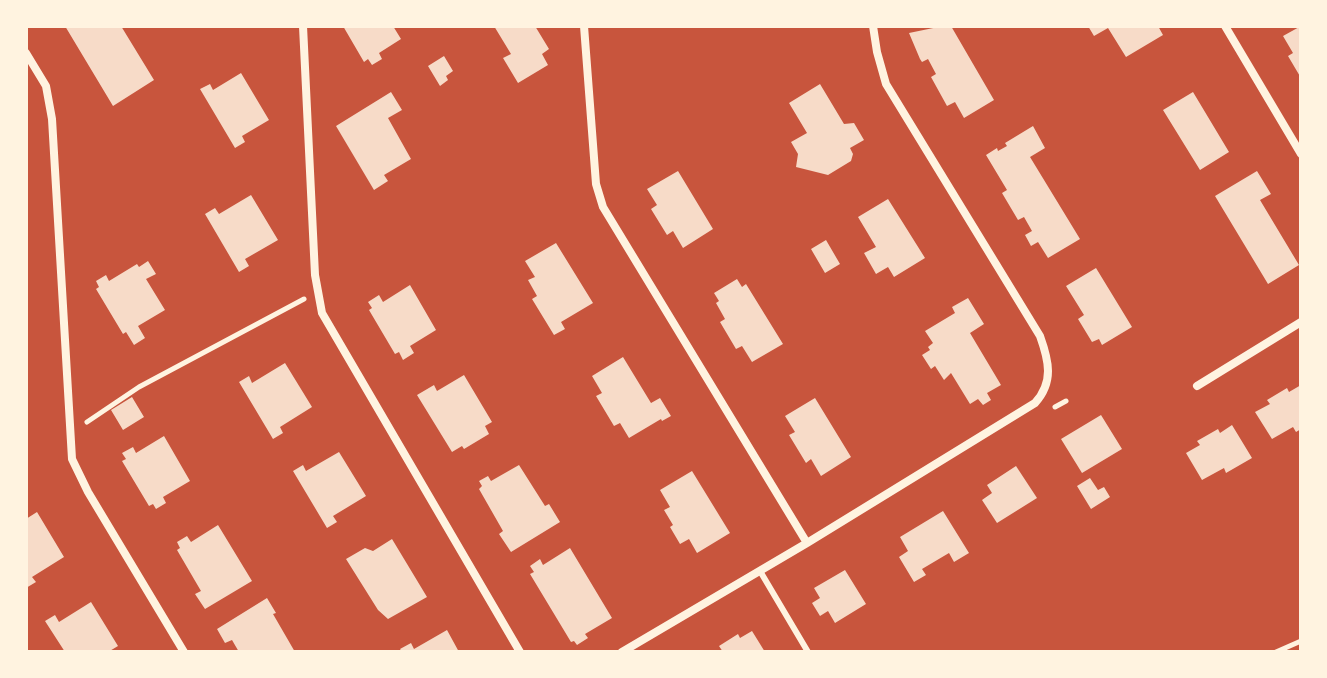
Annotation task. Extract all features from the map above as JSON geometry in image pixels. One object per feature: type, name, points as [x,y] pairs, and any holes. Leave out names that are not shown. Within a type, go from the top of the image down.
[{"type":"street","points":[[303,26],[315,275],[322,313],[520,652]]},
{"type":"street","points":[[584,26],[596,184],[603,207],[807,543]]},
{"type":"street","points":[[622,652],[1035,403],[1047,384],[1048,357],[1040,336],[886,84],[873,26]]},
{"type":"street","points":[[1225,26],[1301,154]]},
{"type":"street","points":[[26,53],[46,86],[52,119],[72,459],[88,492],[184,652]]},
{"type":"street","points":[[1197,386],[1301,322]]},
{"type":"lane","points":[[760,571],[808,652]]},
{"type":"path","points":[[69,434],[139,387],[305,298]]},
{"type":"path","points":[[1276,652],[1301,641]]},
{"type":"building","points":[[65,26],[121,26],[154,80],[113,106]]},
{"type":"building","points":[[343,26],[393,26],[401,39],[379,53],[382,59],[372,65],[368,59],[364,62]]},
{"type":"building","points":[[494,26],[535,26],[549,49],[542,54],[548,65],[518,83],[503,58],[511,54]]},
{"type":"building","points":[[951,26],[994,100],[964,118],[955,102],[947,106],[931,77],[936,74],[928,59],[922,62],[920,59],[909,33]]},
{"type":"building","points":[[1088,26],[1158,26],[1163,35],[1126,57],[1108,28],[1094,36]]},
{"type":"building","points":[[1301,26],[1301,78],[1288,56],[1293,53],[1283,36]]},
{"type":"building","points":[[444,56],[453,71],[440,86],[428,66]]},
{"type":"building","points":[[241,73],[269,120],[242,136],[245,142],[235,148],[200,89],[210,84],[213,90]]},
{"type":"building","points":[[820,84],[844,124],[854,123],[864,140],[850,148],[853,154],[851,161],[828,175],[796,167],[798,154],[791,142],[807,133],[789,103]]},
{"type":"building","points":[[391,92],[402,110],[388,118],[411,159],[384,175],[388,181],[374,190],[336,126]]},
{"type":"building","points":[[1193,92],[1229,152],[1200,170],[1163,110]]},
{"type":"building","points":[[1033,126],[1045,148],[1030,157],[1080,239],[1048,258],[1038,242],[1031,246],[1025,235],[1032,231],[1024,217],[1018,220],[1002,193],[1007,190],[986,155],[1007,146],[1005,143]]},
{"type":"building","points":[[678,171],[713,229],[683,248],[673,231],[667,235],[651,209],[657,205],[647,189]]},
{"type":"building","points":[[1257,171],[1271,194],[1260,200],[1299,265],[1268,284],[1215,196]]},
{"type":"building","points":[[251,195],[278,240],[245,259],[249,266],[239,272],[205,214],[215,208],[219,214]]},
{"type":"building","points":[[888,199],[925,258],[894,277],[888,267],[876,274],[864,253],[876,247],[858,217]]},
{"type":"building","points":[[826,240],[840,264],[825,273],[811,249]]},
{"type":"building","points":[[556,243],[593,303],[561,322],[565,329],[554,335],[532,299],[537,296],[528,280],[535,277],[525,261]]},
{"type":"building","points":[[148,261],[156,274],[146,279],[165,310],[138,326],[145,338],[134,345],[126,332],[123,334],[96,289],[99,287],[96,281],[106,275],[109,281]]},
{"type":"building","points":[[1096,268],[1132,327],[1102,345],[1099,339],[1092,342],[1078,319],[1084,315],[1066,286]]},
{"type":"building","points":[[737,279],[742,287],[746,284],[783,344],[752,362],[742,346],[736,349],[720,322],[725,319],[714,293]]},
{"type":"building","points":[[410,285],[436,330],[410,346],[414,353],[403,360],[399,352],[395,354],[369,310],[372,308],[368,302],[379,295],[383,302]]},
{"type":"building","points":[[968,298],[984,324],[970,333],[1001,385],[987,393],[991,400],[983,405],[978,399],[970,404],[951,373],[944,380],[935,366],[931,369],[922,355],[930,350],[928,347],[933,343],[925,331],[955,313],[952,307]]},
{"type":"building","points":[[623,357],[651,403],[660,398],[671,416],[629,438],[620,423],[614,426],[596,396],[602,393],[592,376]]},
{"type":"building","points":[[285,363],[312,407],[280,427],[283,433],[273,439],[239,382],[249,376],[252,383]]},
{"type":"building","points":[[464,375],[492,422],[485,426],[489,434],[464,449],[462,446],[452,452],[417,395],[434,385],[437,391]]},
{"type":"building","points":[[1301,385],[1301,429],[1296,432],[1293,427],[1272,439],[1255,412],[1270,404],[1267,400],[1287,388],[1289,392]]},
{"type":"building","points":[[132,397],[144,417],[123,430],[111,410]]},
{"type":"building","points":[[815,398],[851,457],[821,476],[811,459],[806,463],[789,435],[795,432],[785,416]]},
{"type":"building","points":[[1101,415],[1122,449],[1082,473],[1061,439]]},
{"type":"building","points":[[1232,425],[1252,458],[1226,473],[1224,468],[1202,480],[1186,453],[1200,445],[1197,441]]},
{"type":"building","points":[[164,436],[190,481],[163,497],[166,503],[156,509],[153,504],[149,506],[122,461],[126,459],[122,453],[133,447],[136,453]]},
{"type":"building","points":[[339,452],[366,496],[333,516],[337,522],[327,528],[293,471],[303,465],[306,471]]},
{"type":"building","points":[[519,465],[545,506],[549,504],[560,522],[511,552],[499,534],[503,531],[479,489],[482,486],[479,481],[488,476],[491,481]]},
{"type":"building","points":[[1016,466],[1037,498],[997,523],[982,500],[992,493],[987,485]]},
{"type":"building","points":[[692,471],[730,533],[697,553],[689,539],[680,544],[670,527],[673,525],[664,510],[670,507],[660,490]]},
{"type":"building","points":[[1090,478],[1098,490],[1104,487],[1110,497],[1091,509],[1077,486]]},
{"type":"building","points":[[943,511],[969,553],[954,562],[949,553],[922,569],[926,575],[914,582],[899,557],[908,551],[900,537]]},
{"type":"building","points":[[37,512],[64,557],[32,577],[36,582],[26,588],[26,519]]},
{"type":"building","points":[[218,525],[252,581],[205,609],[195,594],[201,591],[177,550],[180,548],[177,542],[187,536],[191,542]]},
{"type":"building","points":[[392,539],[427,597],[388,619],[378,610],[346,559],[365,548],[373,551]]},
{"type":"building","points":[[570,548],[612,618],[585,634],[588,638],[577,645],[571,642],[530,574],[534,572],[530,566],[540,559],[543,565]]},
{"type":"building","points":[[845,570],[866,604],[835,623],[828,611],[820,616],[812,603],[820,598],[814,588]]},
{"type":"building","points":[[267,598],[295,652],[239,652],[232,640],[225,643],[217,629]]},
{"type":"building","points":[[91,602],[118,646],[108,652],[65,652],[45,621],[55,615],[59,622]]},
{"type":"building","points":[[447,630],[459,652],[402,652],[400,649],[411,643],[414,649]]},
{"type":"building","points":[[752,631],[765,652],[723,652],[719,646],[738,634],[740,638]]}]
